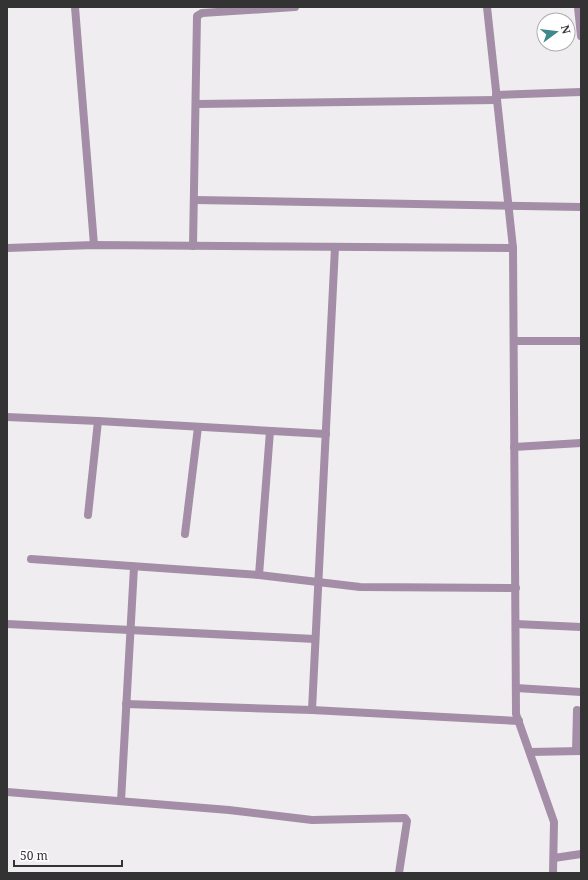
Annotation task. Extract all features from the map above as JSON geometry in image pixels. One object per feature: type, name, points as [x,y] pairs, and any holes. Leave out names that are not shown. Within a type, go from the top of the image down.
[{"type":"street","points":[[75,7],[94,245]]},
{"type":"street","points":[[193,246],[198,14],[296,7]]},
{"type":"street","points":[[486,7],[513,248],[516,714],[554,822],[553,873]]},
{"type":"street","points":[[578,7],[581,36]]},
{"type":"street","points":[[196,104],[497,97],[581,92]]},
{"type":"street","points":[[194,200],[581,207]]},
{"type":"street","points":[[7,248],[94,245],[513,248]]},
{"type":"street","points":[[312,710],[336,247]]},
{"type":"street","points":[[514,340],[581,341]]},
{"type":"street","points":[[7,418],[98,421],[326,434]]},
{"type":"street","points":[[88,515],[98,421]]},
{"type":"street","points":[[186,534],[198,427]]},
{"type":"street","points":[[259,575],[270,431]]},
{"type":"street","points":[[514,447],[581,443]]},
{"type":"street","points":[[31,559],[259,575],[360,587],[516,588]]},
{"type":"street","points":[[121,801],[134,567]]},
{"type":"street","points":[[7,624],[315,639]]},
{"type":"street","points":[[516,624],[581,627]]},
{"type":"street","points":[[516,688],[581,692]]},
{"type":"street","points":[[126,704],[312,710],[519,721]]},
{"type":"street","points":[[530,752],[579,751],[577,710]]},
{"type":"street","points":[[7,792],[229,810],[312,820],[405,818],[407,821],[399,873]]},
{"type":"street","points":[[554,858],[581,854]]}]
